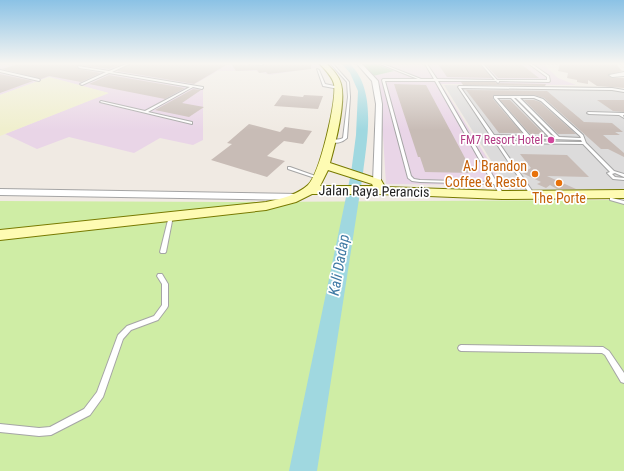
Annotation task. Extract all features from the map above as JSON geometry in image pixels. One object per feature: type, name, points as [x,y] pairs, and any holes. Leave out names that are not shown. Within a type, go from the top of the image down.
[{"type":"street","name":"Jalan Raya Perancis","points":[[303,193],[319,178],[324,165],[330,141],[337,86]]},
{"type":"street","points":[[324,165],[341,169],[373,185],[379,104],[376,86]]},
{"type":"street","name":"Jalan Raya Perancis","points":[[303,193],[373,185],[502,195],[624,194]]},
{"type":"street","points":[[0,192],[303,193]]},
{"type":"street","points":[[0,235],[266,206],[288,201],[303,193]]},
{"type":"lane","points":[[186,86],[202,88]]},
{"type":"lane","points":[[330,141],[345,138],[348,86]]},
{"type":"lane","points":[[384,86],[409,176],[413,180],[494,183]]},
{"type":"lane","points":[[439,86],[502,195]]},
{"type":"lane","points":[[146,112],[192,87]]},
{"type":"lane","points":[[533,195],[458,88],[612,89],[624,91]]},
{"type":"lane","points":[[529,136],[496,97],[517,97],[542,100],[582,136],[581,138],[584,143],[613,172],[609,173],[610,176],[623,179]]},
{"type":"lane","points":[[512,97],[550,137]]},
{"type":"lane","points":[[517,97],[557,137]]},
{"type":"lane","points":[[101,102],[191,123]]},
{"type":"lane","points":[[589,113],[623,115]]},
{"type":"lane","points":[[493,136],[581,138]]},
{"type":"lane","points":[[495,142],[584,143]]},
{"type":"lane","points":[[289,168],[319,178]]},
{"type":"lane","points":[[612,199],[624,203]]},
{"type":"lane","points":[[163,252],[171,216]]},
{"type":"lane","points":[[0,428],[39,432],[51,431],[87,412],[100,394],[120,337],[128,328],[156,318],[165,306],[165,284],[160,276]]},
{"type":"lane","points":[[461,348],[603,350],[607,353],[624,380]]},
{"type":"shaded area","points":[[0,86],[25,86],[0,95]]},
{"type":"shaded area","points":[[82,86],[203,87],[203,140],[193,145],[160,138],[134,153],[69,137],[37,149],[5,134],[108,93]]},
{"type":"shaded area","points":[[379,86],[442,86],[504,185],[386,184]]},
{"type":"shaded area","name":"FM7 Resort Hotel","points":[[445,86],[612,88],[624,90],[624,191],[510,191]]},
{"type":"green space","points":[[25,86],[83,86],[109,93],[0,136],[0,95]]},
{"type":"green space","points":[[624,200],[624,471],[0,471],[0,201],[231,202]]},
{"type":"building","points":[[0,86],[19,86],[0,93]]},
{"type":"building","points":[[99,86],[173,86],[185,88],[165,99]]},
{"type":"building","points":[[395,86],[427,86],[473,173],[425,172],[420,157],[418,157]]},
{"type":"building","points":[[597,86],[624,86],[624,88]]},
{"type":"building","points":[[193,89],[201,90],[182,103],[204,107],[189,117],[155,110]]},
{"type":"building","points":[[466,90],[547,91],[584,122],[612,123],[623,132],[615,132],[620,135],[603,135],[624,153],[624,157],[608,149],[601,149],[544,98],[534,95],[493,95],[493,99],[522,133],[499,133]]},
{"type":"building","points":[[282,95],[303,97],[304,95],[323,96],[318,109],[274,106]]},
{"type":"building","points":[[500,100],[510,100],[544,134],[530,134]]},
{"type":"building","points":[[524,100],[534,100],[540,102],[576,134],[558,134]]},
{"type":"building","points":[[597,100],[624,100],[624,112],[613,111]]},
{"type":"building","points":[[249,124],[280,132],[285,127],[312,131],[303,144],[284,141],[267,156],[285,161],[267,177],[211,160],[232,144],[227,143]]},
{"type":"building","points":[[520,154],[567,155],[589,177],[547,176],[576,189],[557,189],[550,185],[546,188],[537,184],[541,182],[522,173],[531,168]]},
{"type":"waterway","name":"Kali Dadap","points":[[303,471],[357,173],[362,135],[362,91],[360,86]]},
{"type":"place","name":"FM7 Resort Hotel","points":[[551,140]]},
{"type":"place","name":"AJ Brandon Coffee & Resto","points":[[535,174]]},
{"type":"place","name":"The Porte","points":[[559,183]]}]
